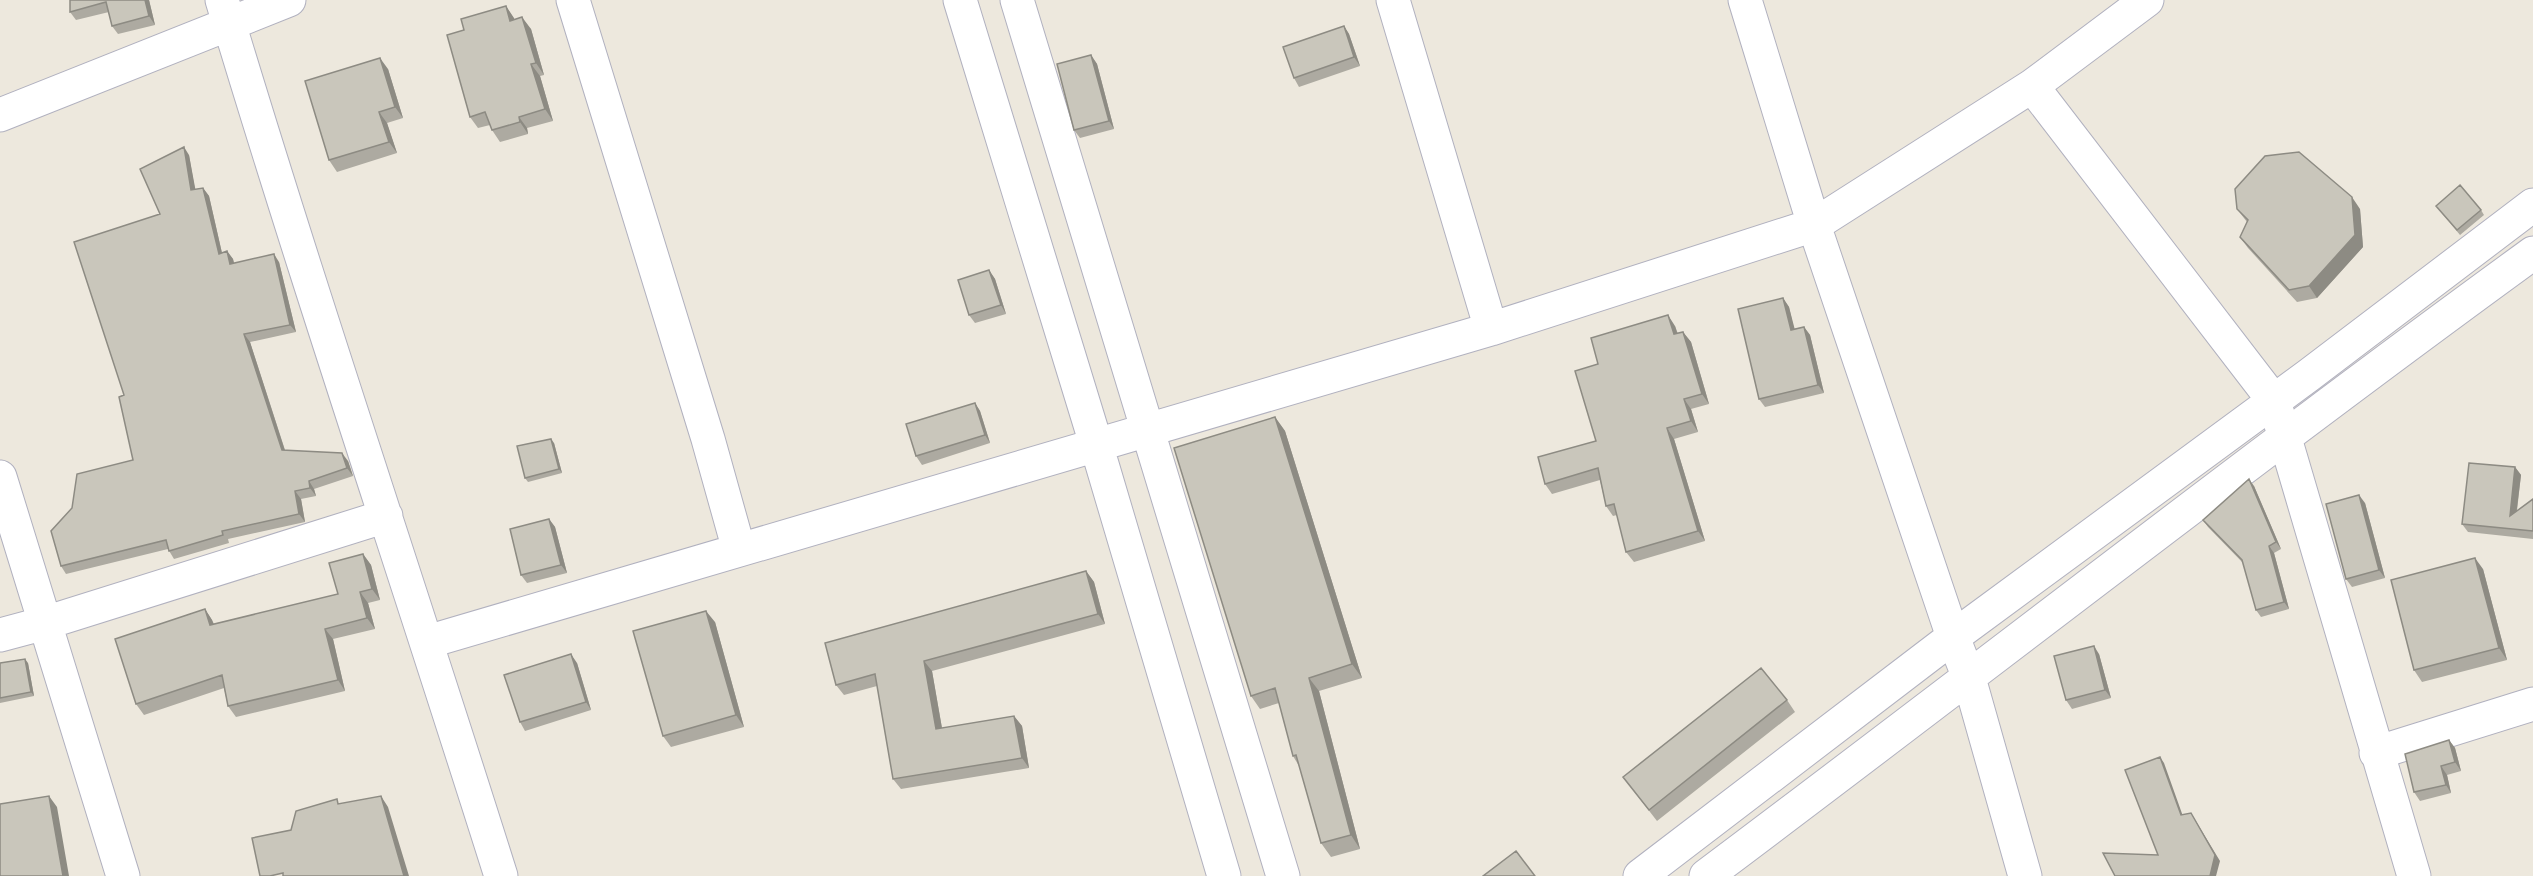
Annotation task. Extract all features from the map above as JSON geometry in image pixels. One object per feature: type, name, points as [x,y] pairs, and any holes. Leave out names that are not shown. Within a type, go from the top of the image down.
[{"type":"street","points":[[0,115],[225,12],[289,0]]},
{"type":"street","points":[[573,0],[708,439],[739,550]]},
{"type":"street","points":[[960,0],[1096,444],[1224,876]]},
{"type":"street","points":[[1017,0],[1283,876]]},
{"type":"street","points":[[1392,0],[1491,329]]},
{"type":"street","points":[[1745,0],[1814,225],[1953,637],[1969,678],[2025,876]]},
{"type":"street","points":[[428,642],[1491,329],[1814,225],[2031,86],[2146,0]]},
{"type":"street","points":[[225,12],[274,174],[428,642],[501,876]]},
{"type":"street","points":[[2031,86],[2274,400],[2286,434],[2376,753],[2414,876]]},
{"type":"street","points":[[1640,876],[1953,637],[2533,205]]},
{"type":"street","points":[[1706,876],[1969,678],[2286,434],[2533,253]]},
{"type":"street","points":[[0,477],[123,876]]},
{"type":"street","points":[[0,635],[386,516]]},
{"type":"street","points":[[2376,753],[2533,704]]},
{"type":"building","points":[[70,0],[145,0],[149,16],[112,26],[106,2],[70,12]]},
{"type":"building","points":[[506,6],[510,21],[522,17],[536,63],[531,64],[545,109],[519,117],[520,122],[492,130],[485,112],[470,117],[447,35],[464,30],[461,19]]},
{"type":"building","points":[[1344,26],[1354,57],[1294,78],[1283,47]]},
{"type":"building","points":[[1091,55],[1109,121],[1074,130],[1057,64]]},
{"type":"building","points":[[380,58],[395,107],[379,112],[389,142],[329,160],[305,81]]},
{"type":"building","points":[[184,147],[191,190],[203,188],[219,254],[227,251],[230,264],[274,254],[290,325],[244,334],[282,450],[342,453],[347,468],[309,481],[310,488],[295,491],[299,514],[222,531],[223,535],[169,551],[166,540],[61,566],[51,531],[72,508],[77,474],[133,460],[119,397],[124,395],[74,242],[160,214],[140,169]]},
{"type":"building","points":[[2299,152],[2352,197],[2355,235],[2309,286],[2289,290],[2240,237],[2248,220],[2237,209],[2235,189],[2265,156]]},
{"type":"building","points":[[2460,185],[2481,210],[2457,230],[2436,206]]},
{"type":"building","points":[[989,270],[1001,305],[969,315],[958,280]]},
{"type":"building","points":[[1783,298],[1791,330],[1804,327],[1818,385],[1759,399],[1738,309]]},
{"type":"building","points":[[1668,315],[1674,334],[1683,332],[1702,394],[1684,399],[1691,421],[1667,428],[1698,531],[1626,552],[1614,504],[1606,506],[1598,468],[1545,484],[1538,457],[1596,441],[1575,371],[1598,364],[1591,338]]},
{"type":"building","points":[[975,403],[985,435],[916,456],[906,424]]},
{"type":"building","points":[[1275,417],[1352,664],[1309,678],[1351,835],[1321,843],[1296,755],[1293,756],[1275,688],[1251,696],[1174,448]]},
{"type":"building","points":[[551,439],[559,469],[525,478],[517,446]]},
{"type":"building","points":[[2469,463],[2515,467],[2510,516],[2533,499],[2533,531],[2462,524]]},
{"type":"building","points":[[2249,479],[2276,542],[2269,546],[2284,602],[2256,610],[2242,560],[2203,520]]},
{"type":"building","points":[[2359,495],[2379,570],[2346,579],[2326,504]]},
{"type":"building","points":[[549,519],[561,565],[521,575],[510,529]]},
{"type":"building","points":[[363,554],[372,589],[360,592],[367,618],[325,629],[338,680],[228,706],[222,675],[136,704],[115,639],[205,609],[210,625],[338,594],[329,563]]},
{"type":"building","points":[[2475,558],[2499,648],[2414,670],[2391,580]]},
{"type":"building","points":[[1086,571],[1098,614],[924,661],[936,729],[1014,716],[1022,758],[893,779],[875,674],[836,685],[825,643]]},
{"type":"building","points":[[706,611],[736,715],[663,736],[633,631]]},
{"type":"building","points":[[2094,646],[2105,690],[2066,700],[2054,656]]},
{"type":"building","points":[[571,654],[586,702],[520,722],[504,675]]},
{"type":"building","points":[[25,659],[31,692],[0,698],[0,663]]},
{"type":"building","points":[[1761,668],[1787,700],[1649,810],[1623,777]]},
{"type":"building","points":[[2449,740],[2455,762],[2441,766],[2446,785],[2414,792],[2405,754]]},
{"type":"building","points":[[2160,757],[2181,815],[2191,813],[2215,855],[2210,876],[2115,876],[2103,853],[2158,855],[2125,770]]},
{"type":"building","points":[[49,796],[63,876],[0,876],[0,804]]},
{"type":"building","points":[[381,796],[404,876],[283,876],[283,873],[260,876],[252,838],[291,830],[296,811],[337,799],[338,804]]},
{"type":"building","points":[[1516,851],[1535,876],[1483,876]]}]
